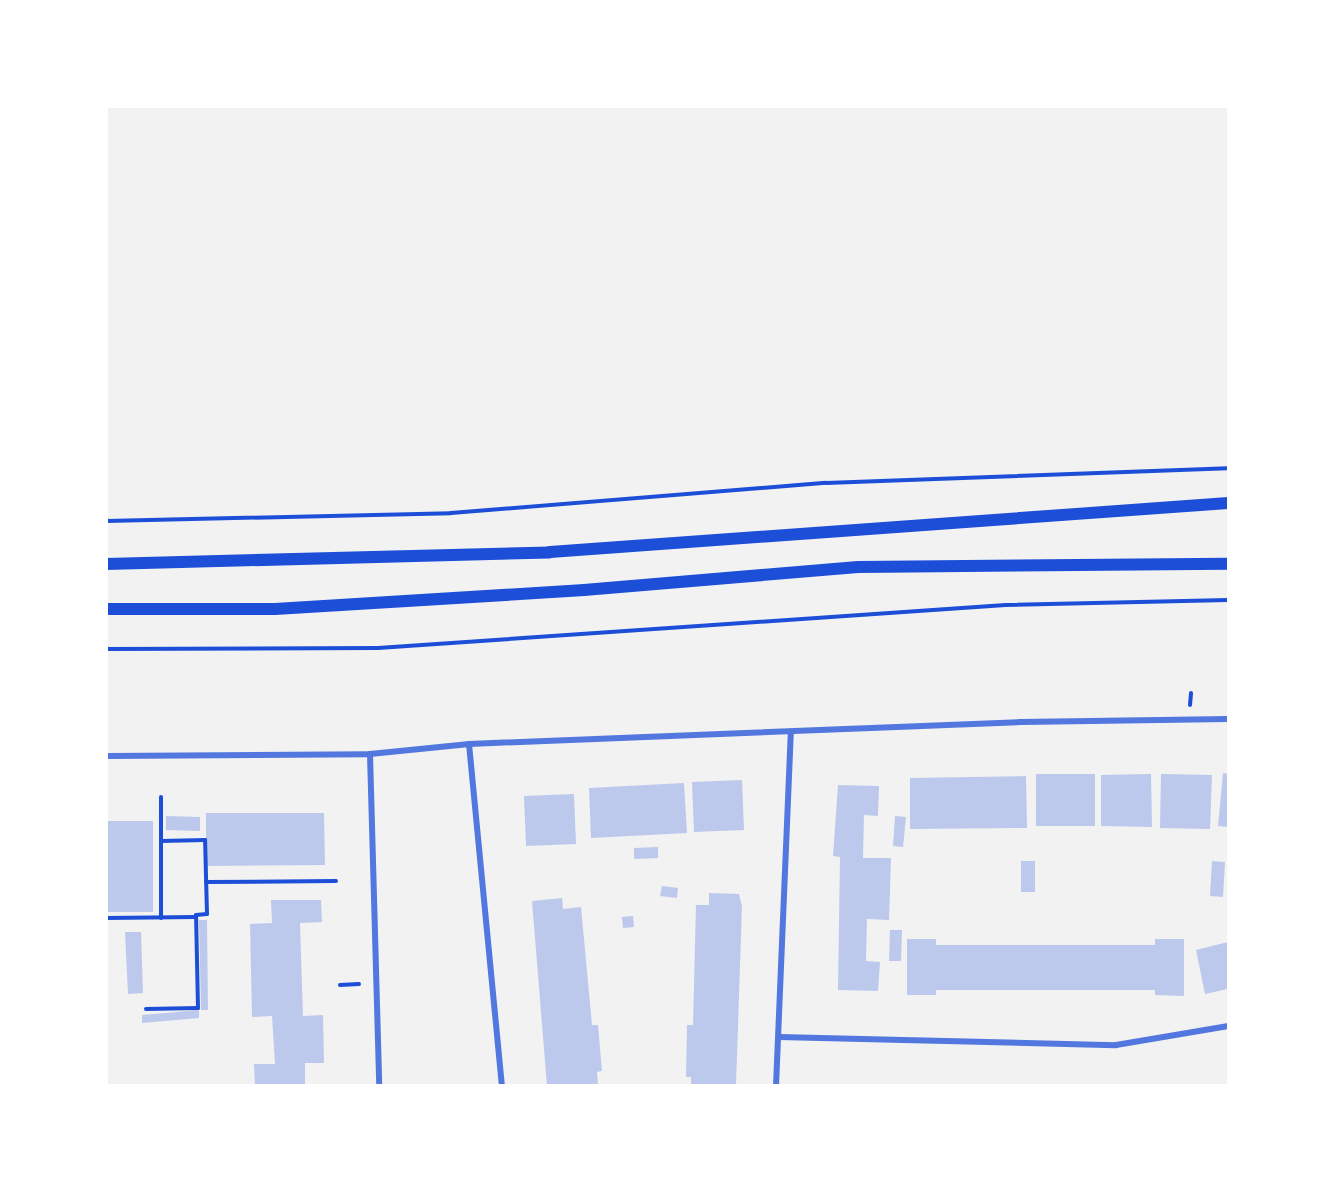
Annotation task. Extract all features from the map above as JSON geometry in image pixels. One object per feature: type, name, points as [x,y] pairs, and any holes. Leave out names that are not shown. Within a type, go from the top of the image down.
[{"type":"main road","points":[[106,564],[550,552],[1228,503]]},
{"type":"main road","points":[[106,609],[275,609],[584,590],[858,567],[1228,564]]},
{"type":"street","points":[[106,756],[370,754],[469,744],[791,733],[1021,722],[1228,719]]},
{"type":"street","points":[[776,1086],[791,733]]},
{"type":"street","points":[[469,744],[502,1086]]},
{"type":"street","points":[[370,754],[379,1086]]},
{"type":"street","points":[[778,1037],[1116,1045],[1228,1026]]},
{"type":"path","points":[[106,521],[451,513],[826,483],[1228,468]]},
{"type":"path","points":[[106,650],[378,648],[1006,605],[1228,600]]},
{"type":"path","points":[[161,797],[161,918]]},
{"type":"path","points":[[106,918],[161,918],[207,914],[205,840],[161,841]]},
{"type":"path","points":[[206,882],[336,881]]},
{"type":"path","points":[[146,1009],[198,1008],[196,916]]},
{"type":"building","points":[[1223,773],[1228,774],[1228,827],[1218,826]]},
{"type":"building","points":[[1036,774],[1095,774],[1095,826],[1036,826]]},
{"type":"building","points":[[1151,774],[1152,827],[1101,826],[1101,775]]},
{"type":"building","points":[[1161,774],[1212,775],[1210,829],[1160,828]]},
{"type":"building","points":[[1026,776],[1027,828],[910,829],[910,778]]},
{"type":"building","points":[[742,780],[744,830],[694,832],[692,782]]},
{"type":"building","points":[[684,783],[687,833],[591,838],[589,788]]},
{"type":"building","points":[[838,785],[879,786],[878,816],[864,815],[863,858],[891,858],[889,920],[867,919],[866,961],[880,962],[878,991],[838,990],[840,857],[833,856]]},
{"type":"building","points":[[574,794],[576,844],[526,846],[524,796]]},
{"type":"building","points":[[206,813],[324,813],[325,865],[206,866]]},
{"type":"building","points":[[166,816],[200,817],[200,831],[166,830]]},
{"type":"building","points":[[895,816],[906,817],[903,847],[893,846]]},
{"type":"building","points":[[106,821],[153,821],[153,912],[106,912]]},
{"type":"building","points":[[658,847],[658,858],[634,859],[634,848]]},
{"type":"building","points":[[1021,861],[1035,861],[1035,892],[1021,892]]},
{"type":"building","points":[[1212,861],[1225,862],[1223,897],[1210,896]]},
{"type":"building","points":[[662,886],[678,888],[677,898],[660,896]]},
{"type":"building","points":[[709,893],[739,894],[742,906],[736,1086],[691,1086],[691,1077],[686,1077],[687,1025],[693,1025],[696,905],[709,905]]},
{"type":"building","points":[[562,898],[563,909],[581,907],[592,1025],[598,1025],[602,1071],[597,1072],[598,1086],[547,1086],[532,901]]},
{"type":"building","points":[[271,900],[321,900],[322,922],[300,923],[303,1016],[323,1015],[324,1063],[305,1063],[305,1086],[255,1086],[254,1064],[275,1064],[272,1016],[252,1017],[250,924],[272,923]]},
{"type":"building","points":[[633,916],[634,927],[623,928],[622,917]]},
{"type":"building","points":[[199,920],[207,920],[208,1010],[201,1010]]},
{"type":"building","points":[[890,930],[902,930],[901,961],[889,961]]},
{"type":"building","points":[[125,932],[141,932],[143,993],[128,994]]},
{"type":"building","points":[[907,939],[936,939],[936,945],[1155,945],[1155,939],[1184,939],[1184,996],[1155,995],[1155,990],[936,990],[936,995],[907,995]]},
{"type":"building","points":[[1228,942],[1228,989],[1205,994],[1196,950]]},
{"type":"building","points":[[199,1010],[199,1018],[142,1023],[142,1015]]}]
